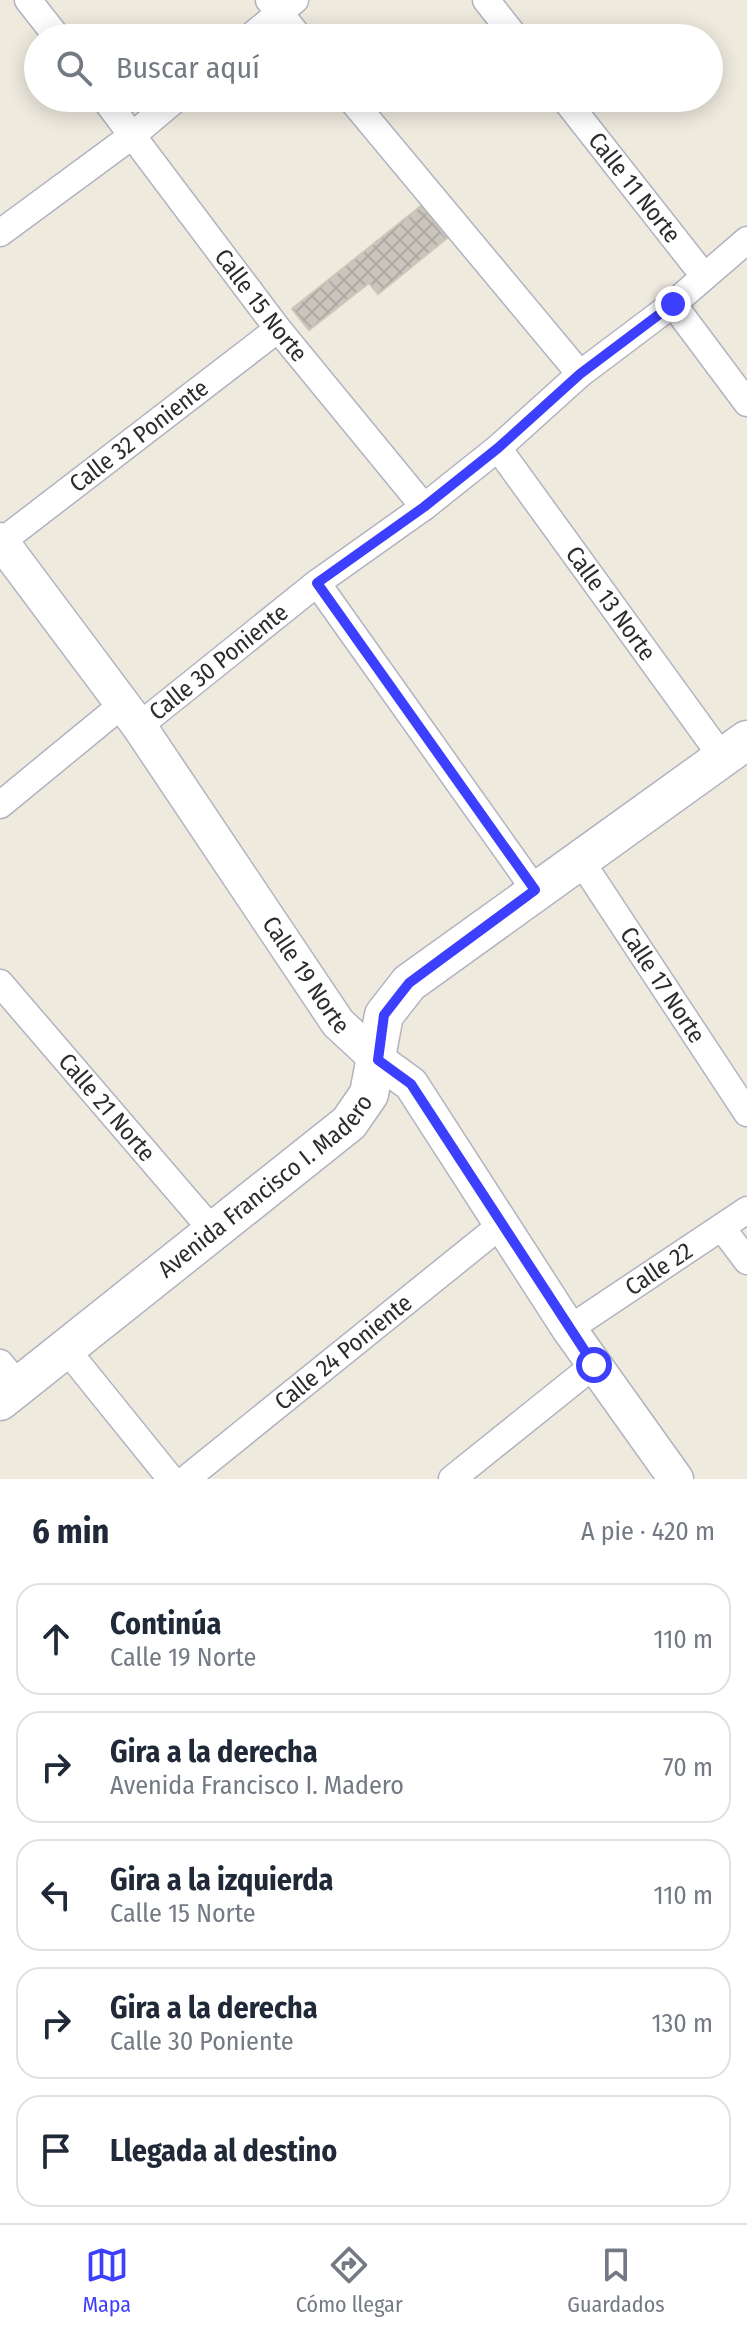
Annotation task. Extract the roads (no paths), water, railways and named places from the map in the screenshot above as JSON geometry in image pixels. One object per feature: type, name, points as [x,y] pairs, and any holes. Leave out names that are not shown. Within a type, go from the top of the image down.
[{"type":"main road","name":"Avenida Francisco I. Madero","points":[[6,1384],[66,1349],[349,1123],[369,1094],[378,1060],[384,1015],[409,983],[734,748]]},
{"type":"street","points":[[28,0],[47,24]]},
{"type":"street","points":[[486,0],[505,24]]},
{"type":"street","points":[[262,24],[281,4],[292,24]]},
{"type":"street","name":"Calle 15 Norte","points":[[115,112],[278,329],[424,507]]},
{"type":"street","points":[[0,233],[160,112]]},
{"type":"street","points":[[362,112],[580,374]]},
{"type":"street","name":"Calle 11 Norte","points":[[575,112],[704,276]]},
{"type":"street","name":"Calle 30 Poniente","points":[[0,805],[424,507],[498,448],[580,374],[673,304],[747,240]]},
{"type":"street","points":[[673,304],[747,403]]},
{"type":"street","name":"Calle 32 Poniente","points":[[1,541],[278,329]]},
{"type":"street","name":"Calle 13 Norte","points":[[498,448],[734,748]]},
{"type":"street","name":"Calle 19 Norte","points":[[1,541],[131,715],[338,1023],[378,1060],[411,1084],[569,1329],[676,1479]]},
{"type":"street","points":[[317,583],[535,890]]},
{"type":"street","name":"Calle 17 Norte","points":[[579,858],[747,1113]]},
{"type":"street","name":"Calle 21 Norte","points":[[0,983],[213,1231]]},
{"type":"street","name":"Calle 22","points":[[569,1329],[747,1210]]},
{"type":"street","name":"Calle 24 Poniente","points":[[186,1479],[501,1225]]},
{"type":"street","points":[[722,1228],[747,1261]]},
{"type":"street","points":[[66,1349],[171,1479]]},
{"type":"street","points":[[452,1479],[594,1365]]}]
